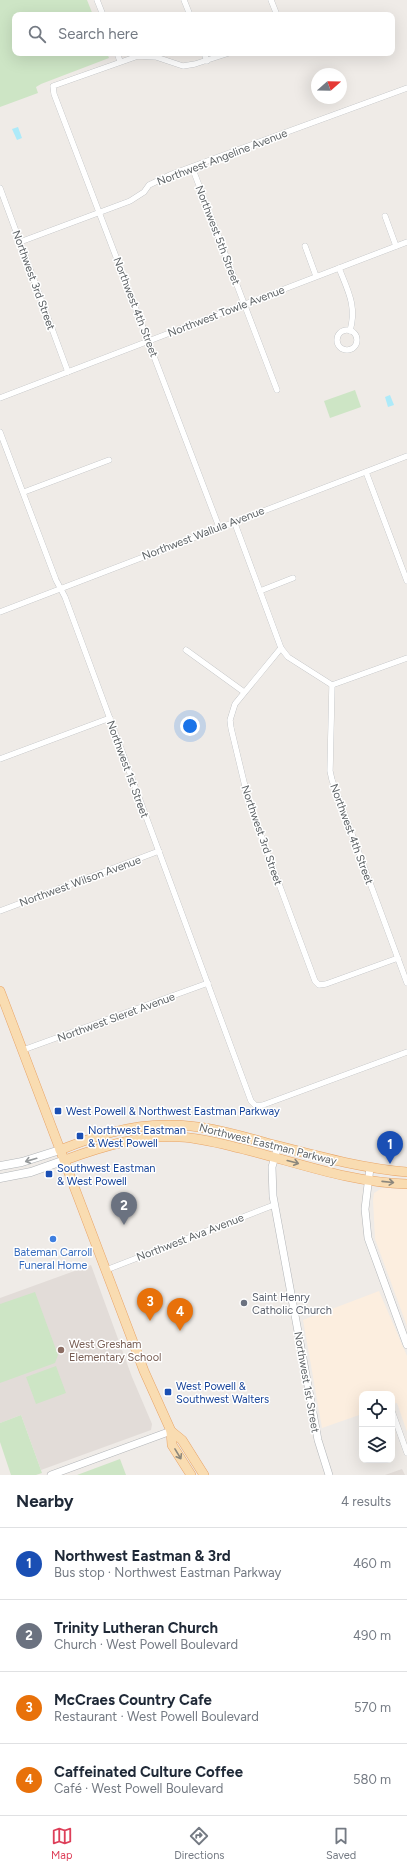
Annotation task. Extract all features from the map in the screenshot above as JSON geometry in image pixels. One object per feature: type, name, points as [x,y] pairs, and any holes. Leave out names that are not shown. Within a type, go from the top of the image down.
[{"type":"main road","points":[[0,991],[144,1371],[171,1431],[172,1445],[191,1475]]},
{"type":"main road","name":"Northwest Eastman Parkway","points":[[60,1150],[121,1130],[167,1125],[205,1128],[370,1168],[407,1172]]},
{"type":"main road","name":"Northwest Eastman Parkway","points":[[65,1160],[122,1142],[157,1137],[204,1140],[368,1180],[407,1184]]},
{"type":"main road","points":[[0,1166],[22,1162],[60,1150]]},
{"type":"main road","points":[[0,1178],[31,1172],[65,1160]]},
{"type":"main road","points":[[171,1431],[182,1440],[204,1475]]},
{"type":"street","points":[[97,0],[101,12]]},
{"type":"street","points":[[184,0],[189,12]]},
{"type":"street","points":[[271,0],[276,12]]},
{"type":"street","points":[[118,56],[120,61],[147,56],[183,66],[207,61],[221,56]]},
{"type":"street","points":[[205,56],[207,61]]},
{"type":"street","name":"Northwest 4th Street","points":[[120,61],[53,86],[54,94],[219,527]]},
{"type":"street","name":"Northwest Angeline Avenue","points":[[20,242],[137,197],[157,181],[192,167],[407,88]]},
{"type":"street","name":"Northwest 5th Street","points":[[192,167],[277,390]]},
{"type":"street","name":"Northwest 3rd Street","points":[[0,188],[68,372]]},
{"type":"street","points":[[385,216],[396,246]]},
{"type":"street","name":"Northwest Towle Avenue","points":[[0,398],[407,242]]},
{"type":"street","points":[[305,246],[316,276]]},
{"type":"street","points":[[339,268],[352,302],[353,319],[350,331]]},
{"type":"street","name":"Northwest 1st Street","points":[[0,432],[110,718],[251,1101],[256,1106],[263,1105],[407,1052]]},
{"type":"street","name":"Northwest Wallula Avenue","points":[[0,612],[234,521],[407,456]]},
{"type":"street","points":[[24,492],[109,460]]},
{"type":"street","points":[[366,472],[407,581]]},
{"type":"street","points":[[234,521],[281,648],[288,657],[332,685],[407,658]]},
{"type":"street","points":[[260,591],[293,578]]},
{"type":"street","name":"Northwest 3rd Street","points":[[281,648],[235,704],[230,720],[249,803],[315,981],[319,985],[398,958]]},
{"type":"street","points":[[186,650],[244,692]]},
{"type":"street","name":"Northwest 4th Street","points":[[332,685],[330,771],[332,780],[407,983]]},
{"type":"street","points":[[0,759],[110,718]]},
{"type":"street","name":"Northwest Wilson Avenue","points":[[0,911],[159,851]]},
{"type":"street","name":"Northwest Sleret Avenue","points":[[23,1050],[208,984]]},
{"type":"street","name":"Northwest 1st Street","points":[[278,1146],[272,1178],[274,1205],[318,1440],[329,1475]]},
{"type":"street","points":[[370,1168],[365,1209],[368,1238],[407,1345]]},
{"type":"street","name":"Northwest Ava Avenue","points":[[106,1270],[274,1205]]},
{"type":"street","points":[[395,1420],[407,1452]]},
{"type":"street","points":[[51,1475],[171,1431]]},
{"type":"shaded area","points":[[382,1188],[407,1189],[407,1326],[375,1239],[373,1200],[374,1193]]},
{"type":"shaded area","name":"West Gresham Elementary School","points":[[91,1265],[132,1377],[152,1424],[151,1430],[41,1470],[21,1415],[0,1423],[0,1298]]},
{"type":"shaded area","points":[[379,1291],[407,1356],[407,1432],[397,1403],[395,1403],[395,1391],[359,1391],[359,1415],[322,1428],[303,1320]]},
{"type":"shaded area","points":[[402,1469],[405,1475],[385,1475]]},
{"type":"green space","points":[[0,0],[87,0],[92,12],[12,12],[12,56],[108,56],[109,58],[41,84],[36,87],[38,93],[0,107]]},
{"type":"green space","points":[[355,390],[361,407],[330,418],[324,401]]},
{"type":"green space","points":[[35,1292],[58,1355],[55,1363],[0,1383],[0,1304]]},
{"type":"green space","points":[[56,1366],[66,1393],[36,1404],[26,1377]]},
{"type":"green space","points":[[21,1415],[42,1473],[36,1475],[11,1475],[0,1442],[0,1423]]},
{"type":"green space","points":[[120,1459],[126,1475],[77,1475]]},
{"type":"water","points":[[18,127],[22,138],[17,140],[12,129]]},
{"type":"water","points":[[390,395],[394,405],[388,407],[385,397]]},
{"type":"place","name":"West Powell & Northwest Eastman Parkway","points":[[58,1111]]},
{"type":"place","name":"Northwest Eastman & West Powell","points":[[80,1136]]},
{"type":"place","name":"Northwest Eastman & 3rd","points":[[390,1164]]},
{"type":"place","name":"Southwest Eastman & West Powell","points":[[49,1174]]},
{"type":"place","name":"Trinity Lutheran Church","points":[[124,1225]]},
{"type":"place","name":"Bateman Carroll Funeral Home","points":[[53,1239]]},
{"type":"place","name":"Saint Henry Catholic Church","points":[[244,1303]]},
{"type":"place","name":"McCraes Country Cafe","points":[[150,1321]]},
{"type":"place","name":"Caffeinated Culture Coffee","points":[[180,1331]]},
{"type":"place","name":"West Gresham Elementary School","points":[[61,1350]]},
{"type":"place","name":"West Powell & Southwest Walters","points":[[168,1392]]}]
